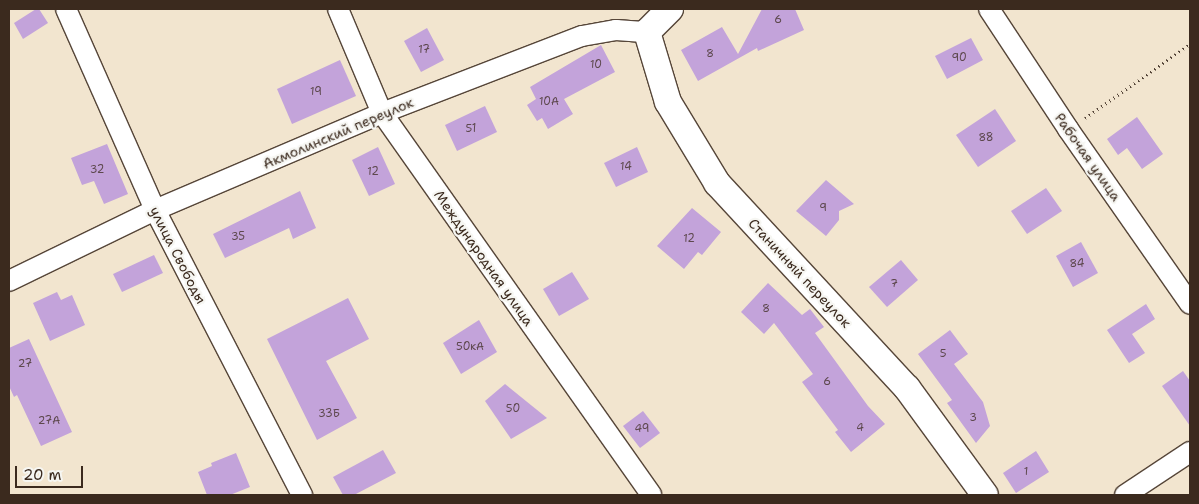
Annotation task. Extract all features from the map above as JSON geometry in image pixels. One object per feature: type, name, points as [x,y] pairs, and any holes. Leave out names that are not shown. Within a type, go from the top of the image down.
[{"type":"street","name":"улица Свободы","points":[[66,9],[155,210],[302,495]]},
{"type":"street","name":"Международная улица","points":[[338,9],[382,113],[651,495]]},
{"type":"street","points":[[647,32],[670,9]]},
{"type":"street","name":"Рабочая улица","points":[[989,9],[1068,129],[1190,304]]},
{"type":"street","name":"Акмолинский переулок","points":[[9,281],[155,210],[382,113],[582,36],[616,30],[647,32]]},
{"type":"street","name":"Станичный переулок","points":[[647,32],[668,102],[717,183],[907,388],[985,495]]},
{"type":"street","points":[[1125,495],[1190,452]]},
{"type":"path","points":[[1068,129],[1190,44]]},
{"type":"building","points":[[39,9],[48,23],[23,39],[14,23]]},
{"type":"building","points":[[762,9],[795,9],[804,30],[758,51],[757,48],[698,81],[681,50],[722,27],[738,54]]},
{"type":"building","points":[[427,28],[444,60],[421,72],[404,41]]},
{"type":"building","points":[[971,38],[983,60],[947,79],[935,56]]},
{"type":"building","points":[[601,45],[615,72],[564,99],[573,114],[548,129],[542,118],[537,121],[527,105],[536,99],[530,87]]},
{"type":"building","points":[[340,60],[356,96],[292,124],[277,89]]},
{"type":"building","points":[[485,106],[497,132],[457,151],[445,125]]},
{"type":"building","points":[[995,109],[1016,141],[978,167],[956,135]]},
{"type":"building","points":[[1137,117],[1163,154],[1142,169],[1127,148],[1118,155],[1107,139]]},
{"type":"building","points":[[107,144],[128,194],[104,204],[94,181],[82,185],[71,158]]},
{"type":"building","points":[[378,147],[395,184],[369,196],[352,160]]},
{"type":"building","points":[[637,147],[648,172],[616,187],[604,163]]},
{"type":"building","points":[[826,180],[854,204],[839,211],[839,220],[826,236],[796,211]]},
{"type":"building","points":[[1046,188],[1062,211],[1027,234],[1011,211]]},
{"type":"building","points":[[300,191],[316,228],[293,239],[289,228],[225,258],[213,234]]},
{"type":"building","points":[[692,208],[721,232],[702,255],[698,252],[684,269],[657,246]]},
{"type":"building","points":[[1081,242],[1098,273],[1073,287],[1056,256]]},
{"type":"building","points":[[154,255],[163,273],[122,292],[113,274]]},
{"type":"building","points":[[901,260],[918,280],[887,307],[869,287]]},
{"type":"building","points":[[572,272],[589,299],[559,316],[543,289]]},
{"type":"building","points":[[768,283],[802,315],[810,309],[824,327],[815,333],[868,406],[885,424],[851,452],[835,432],[838,430],[802,382],[813,374],[774,323],[764,334],[741,312]]},
{"type":"building","points":[[57,292],[61,300],[72,295],[85,325],[50,341],[33,303]]},
{"type":"building","points":[[348,298],[369,339],[326,361],[357,418],[317,440],[267,339]]},
{"type":"building","points":[[1146,304],[1155,319],[1132,334],[1145,353],[1129,363],[1107,330]]},
{"type":"building","points":[[479,320],[497,352],[461,374],[443,343]]},
{"type":"building","points":[[950,330],[968,354],[954,364],[983,402],[990,426],[976,443],[947,403],[952,400],[918,354]]},
{"type":"building","points":[[29,339],[72,432],[41,446],[17,395],[14,397],[9,386],[9,348]]},
{"type":"building","points":[[1183,371],[1190,381],[1190,426],[1162,386]]},
{"type":"building","points":[[505,384],[547,418],[511,439],[485,401]]},
{"type":"building","points":[[643,411],[660,433],[640,448],[623,426]]},
{"type":"building","points":[[383,450],[396,473],[354,495],[343,495],[333,477]]},
{"type":"building","points":[[1036,451],[1049,472],[1016,493],[1003,473]]},
{"type":"building","points":[[236,453],[250,487],[230,495],[207,495],[198,472],[212,466],[211,463]]}]
